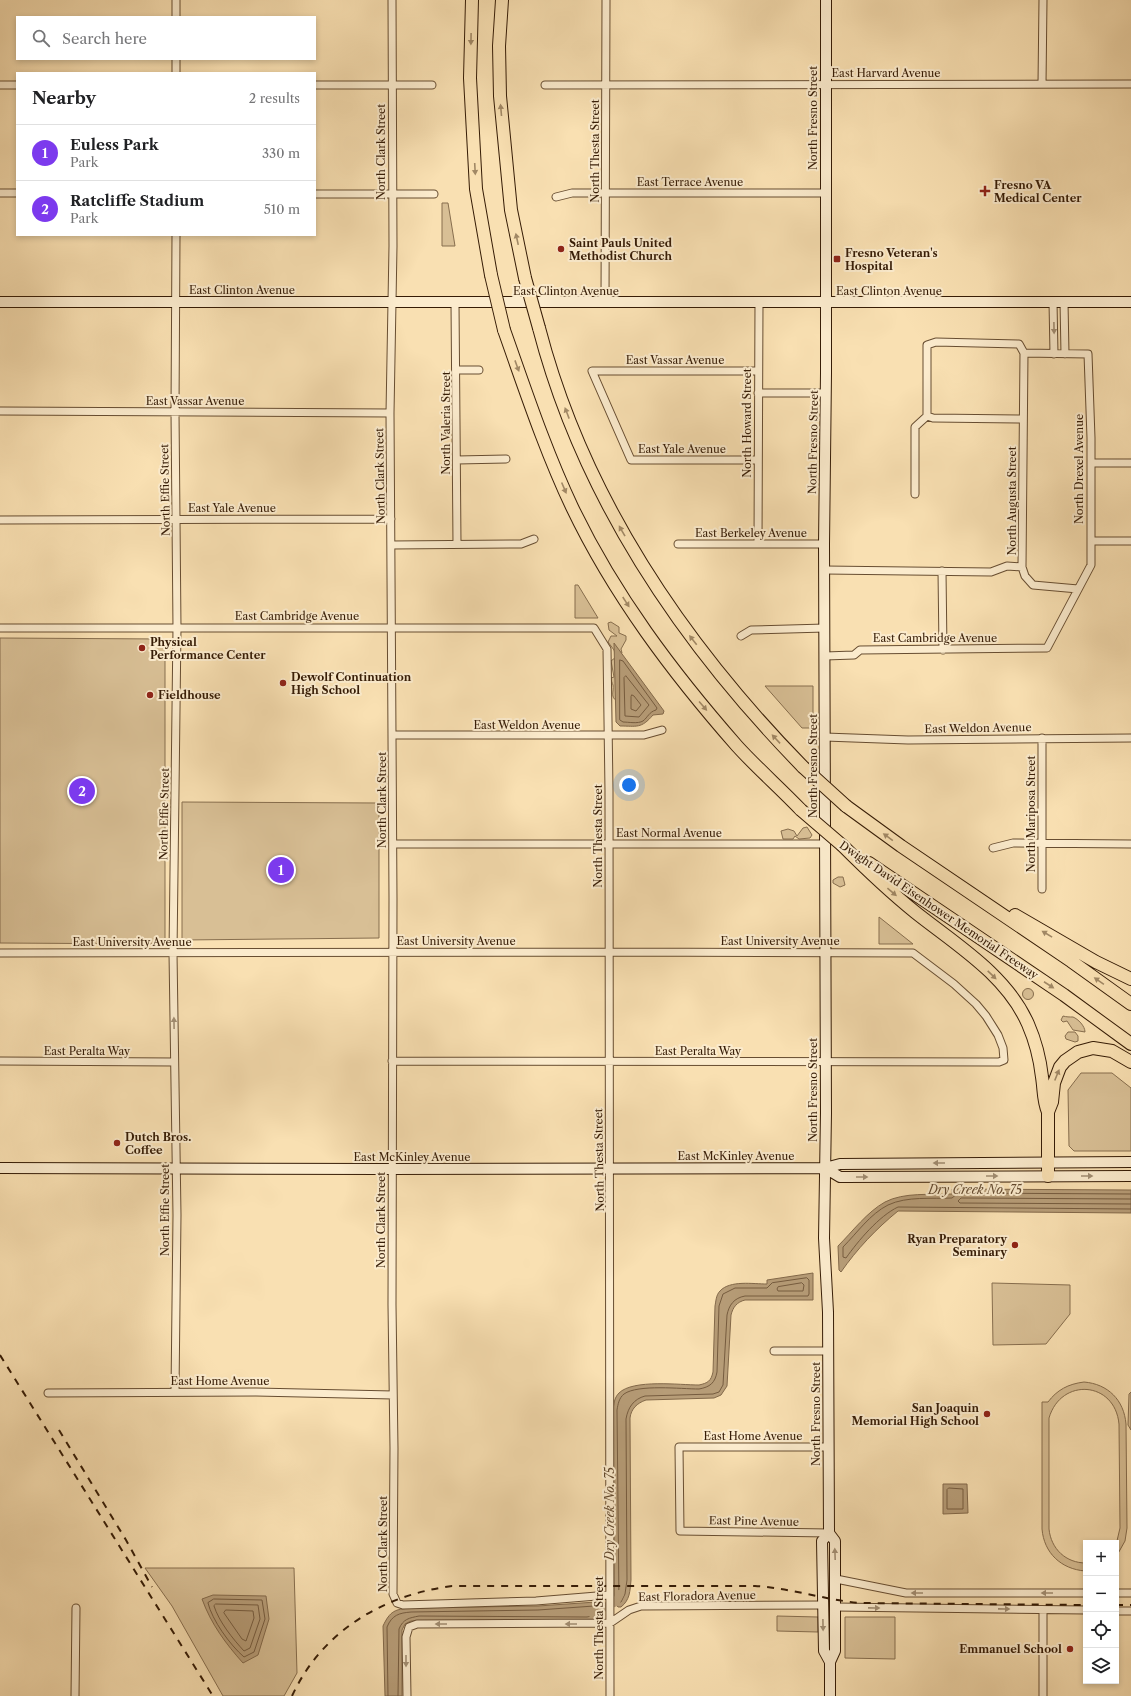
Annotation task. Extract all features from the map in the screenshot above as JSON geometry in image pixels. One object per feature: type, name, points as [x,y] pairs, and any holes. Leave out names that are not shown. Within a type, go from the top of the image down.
[{"type":"highway","name":"Dwight David Eisenhower Memorial Freeway","points":[[472,0],[470,78],[476,189],[491,275],[504,330],[544,440],[572,506],[608,574],[655,645],[698,701],[738,747],[801,810],[843,846],[1064,995],[1131,1044]]},
{"type":"highway","points":[[502,0],[499,46],[500,96],[511,210],[524,278],[547,358],[582,453],[604,501],[632,548],[664,599],[701,651],[775,739],[803,768],[846,806],[901,846],[1078,966],[1131,1004]]},
{"type":"highway","points":[[843,846],[884,886],[986,969],[1013,999],[1028,1024],[1034,1040],[1042,1076],[1044,1103],[1048,1112]]},
{"type":"highway","points":[[901,846],[1058,941],[1131,980]]},
{"type":"highway","points":[[1048,1176],[1048,1112],[1052,1102],[1052,1092],[1060,1067],[1072,1056],[1093,1048],[1104,1049],[1120,1055],[1131,1062]]},
{"type":"main road","name":"North Fresno Street","points":[[826,0],[824,544],[826,1062],[824,1238],[827,1278],[828,1447],[823,1605],[824,1651],[830,1662]]},
{"type":"main road","name":"East Clinton Avenue","points":[[0,302],[1131,302]]},
{"type":"main road","name":"East McKinley Avenue","points":[[0,1168],[825,1168],[840,1164],[1131,1162]]},
{"type":"main road","name":"East McKinley Avenue","points":[[825,1168],[840,1177],[1131,1176]]},
{"type":"main road","name":"North Fresno Street","points":[[825,1537],[834,1540],[836,1579],[835,1651],[830,1662],[830,1696]]},
{"type":"main road","points":[[825,1537],[826,1598],[830,1605],[835,1607]]},
{"type":"street","points":[[176,0],[176,16]]},
{"type":"street","name":"North Clark Street","points":[[392,0],[393,194],[390,413],[393,736],[393,1588],[395,1600],[400,1604],[412,1605],[609,1598]]},
{"type":"street","name":"North Thesta Street","points":[[606,0],[606,303]]},
{"type":"street","points":[[1042,84],[1043,0]]},
{"type":"street","points":[[176,60],[176,72]]},
{"type":"street","name":"East Harvard Avenue","points":[[546,85],[1131,84]]},
{"type":"street","points":[[0,85],[16,85]]},
{"type":"street","points":[[316,85],[432,85]]},
{"type":"street","points":[[0,193],[16,194]]},
{"type":"street","name":"East Terrace Avenue","points":[[556,197],[572,193],[825,193]]},
{"type":"street","points":[[316,194],[434,194]]},
{"type":"street","name":"North Effie Street","points":[[176,236],[175,412],[177,628],[173,953],[176,1168],[176,1392]]},
{"type":"street","points":[[1053,302],[1054,354]]},
{"type":"street","points":[[915,494],[915,427],[927,416],[927,345],[936,342],[1019,344],[1024,353],[1065,354],[1064,302]]},
{"type":"street","name":"North Valeria Street","points":[[456,303],[457,544]]},
{"type":"street","name":"North Howard Street","points":[[758,543],[759,303]]},
{"type":"street","name":"North Augusta Street","points":[[825,570],[991,572],[1007,566],[1022,567],[1024,353]]},
{"type":"street","name":"North Drexel Avenue","points":[[1046,648],[1091,565],[1091,463],[1088,354],[1065,354]]},
{"type":"street","points":[[456,370],[479,370]]},
{"type":"street","name":"East Vassar Avenue","points":[[631,460],[592,371],[758,371]]},
{"type":"street","points":[[758,393],[825,393]]},
{"type":"street","name":"East Vassar Avenue","points":[[0,411],[390,413]]},
{"type":"street","points":[[927,416],[933,418],[1023,418]]},
{"type":"street","points":[[457,460],[506,459]]},
{"type":"street","name":"East Yale Avenue","points":[[631,460],[758,460]]},
{"type":"street","points":[[1091,463],[1131,463]]},
{"type":"street","name":"East Yale Avenue","points":[[0,520],[391,518]]},
{"type":"street","points":[[392,545],[521,544],[534,539]]},
{"type":"street","points":[[1091,541],[1131,541]]},
{"type":"street","name":"East Berkeley Avenue","points":[[678,544],[824,544]]},
{"type":"street","points":[[1022,567],[1025,576],[1033,585],[1078,589]]},
{"type":"street","points":[[942,571],[943,650]]},
{"type":"street","name":"East Cambridge Avenue","points":[[0,628],[594,628]]},
{"type":"street","name":"North Thesta Street","points":[[594,628],[607,649],[609,736],[610,1696]]},
{"type":"street","points":[[741,636],[751,630],[825,628]]},
{"type":"street","name":"East Cambridge Avenue","points":[[825,656],[854,655],[860,650],[1046,648]]},
{"type":"street","name":"East Weldon Avenue","points":[[393,736],[609,736],[644,735],[662,730]]},
{"type":"street","name":"East Weldon Avenue","points":[[825,737],[908,740],[1131,738]]},
{"type":"street","name":"North Mariposa Street","points":[[1042,738],[1042,889]]},
{"type":"street","points":[[993,848],[1014,843],[1131,844]]},
{"type":"street","name":"East Normal Avenue","points":[[393,844],[825,844]]},
{"type":"street","name":"East University Avenue","points":[[0,953],[913,953],[963,992],[986,1016],[998,1035],[1003,1048],[1004,1060]]},
{"type":"street","name":"East Peralta Way","points":[[392,1061],[999,1062],[1004,1060]]},
{"type":"street","name":"East Peralta Way","points":[[0,1061],[174,1062]]},
{"type":"street","points":[[774,1351],[828,1351]]},
{"type":"street","name":"East Home Avenue","points":[[48,1393],[256,1392],[393,1395]]},
{"type":"street","name":"East Home Avenue","points":[[680,1531],[679,1447],[828,1447]]},
{"type":"street","name":"East Pine Avenue","points":[[680,1531],[825,1537]]},
{"type":"street","points":[[836,1579],[906,1593],[1083,1593]]},
{"type":"street","points":[[1119,1593],[1131,1593]]},
{"type":"street","name":"East Floradora Avenue","points":[[610,1624],[629,1610],[641,1606],[823,1605]]},
{"type":"street","points":[[835,1607],[1083,1610]]},
{"type":"street","points":[[75,1696],[76,1608]]},
{"type":"street","points":[[1043,1610],[1043,1696]]},
{"type":"street","points":[[1119,1611],[1131,1611]]},
{"type":"street","points":[[406,1696],[406,1637],[409,1627],[417,1624],[610,1624]]},
{"type":"shaded area","points":[[442,203],[448,203],[455,246],[442,246]]},
{"type":"shaded area","points":[[575,585],[578,585],[598,618],[575,618]]},
{"type":"shaded area","points":[[611,622],[619,627],[619,633],[626,636],[626,640],[621,649],[622,653],[619,655],[617,701],[613,696],[613,685],[611,678],[614,677],[611,661],[616,657],[614,650],[608,642],[611,636],[617,636],[609,630],[608,623]]},
{"type":"shaded area","points":[[0,638],[165,639],[165,944],[0,943]]},
{"type":"shaded area","points":[[765,686],[813,686],[813,728],[802,728]]},
{"type":"shaded area","points":[[182,802],[379,803],[379,938],[182,940]]},
{"type":"shaded area","points":[[807,827],[812,835],[810,838],[799,839],[795,836],[793,839],[783,839],[781,831],[788,829],[794,831],[797,836],[803,828]]},
{"type":"shaded area","points":[[838,877],[843,877],[845,885],[840,887],[833,883],[833,880]]},
{"type":"shaded area","points":[[879,917],[913,944],[879,944]]},
{"type":"shaded area","points":[[1028,988],[1032,990],[1034,994],[1032,998],[1028,1000],[1024,998],[1022,994],[1024,990]]},
{"type":"shaded area","points":[[1063,1016],[1077,1019],[1083,1025],[1085,1032],[1073,1030],[1067,1021],[1063,1022],[1061,1020]]},
{"type":"shaded area","points":[[1068,1032],[1075,1032],[1078,1036],[1078,1041],[1075,1042],[1066,1039],[1065,1036]]},
{"type":"shaded area","points":[[1081,1073],[1112,1073],[1131,1088],[1131,1151],[1074,1151],[1069,1146],[1068,1090]]},
{"type":"shaded area","points":[[992,1283],[1070,1285],[1070,1314],[1046,1344],[993,1345]]},
{"type":"shaded area","points":[[1084,1382],[1093,1383],[1107,1390],[1118,1401],[1122,1408],[1125,1415],[1126,1424],[1127,1528],[1125,1541],[1119,1552],[1119,1540],[1117,1540],[1120,1528],[1119,1424],[1115,1410],[1108,1399],[1098,1392],[1087,1390],[1075,1391],[1064,1396],[1055,1405],[1049,1418],[1050,1536],[1056,1549],[1061,1554],[1066,1558],[1083,1563],[1083,1571],[1068,1567],[1055,1558],[1046,1545],[1043,1538],[1042,1529],[1042,1402],[1048,1402],[1059,1391],[1073,1384]]},
{"type":"shaded area","points":[[1131,1392],[1131,1430],[1128,1425],[1129,1394]]},
{"type":"shaded area","points":[[145,1568],[294,1568],[297,1673],[284,1696],[223,1696],[172,1606]]},
{"type":"shaded area","points":[[777,1616],[818,1617],[818,1632],[777,1631]]},
{"type":"shaded area","points":[[845,1617],[895,1617],[895,1659],[845,1658]]},
{"type":"water","points":[[614,643],[664,711],[663,714],[653,715],[642,725],[620,726],[616,722]]},
{"type":"water","points":[[952,1189],[1131,1190],[1131,1213],[898,1211],[867,1240],[841,1272],[839,1270],[838,1246],[866,1216],[878,1206],[892,1199],[909,1195],[952,1194]]},
{"type":"water","points":[[813,1273],[813,1300],[745,1300],[734,1307],[731,1315],[727,1386],[721,1395],[714,1398],[646,1400],[633,1409],[630,1418],[631,1580],[628,1598],[621,1607],[618,1607],[614,1602],[613,1410],[616,1397],[619,1393],[626,1389],[645,1384],[699,1385],[707,1382],[710,1380],[713,1372],[715,1306],[717,1296],[720,1291],[730,1285],[749,1283],[767,1284],[767,1280]]},
{"type":"water","points":[[943,1484],[967,1484],[968,1513],[943,1514]]},
{"type":"water","points":[[213,1595],[266,1596],[269,1619],[258,1655],[243,1663],[225,1641],[214,1625],[202,1599]]},
{"type":"water","points":[[596,1602],[601,1606],[602,1615],[597,1620],[411,1621],[405,1624],[402,1630],[402,1696],[385,1696],[383,1626],[388,1617],[397,1610],[411,1608],[538,1606]]},
{"type":"waterway","name":"Dry Creek No. 75","points":[[591,1613],[616,1602],[620,1594]]},
{"type":"railway","points":[[0,1355],[213,1696]]},
{"type":"railway","points":[[59,1430],[126,1540],[152,1587]]},
{"type":"railway","points":[[292,1696],[305,1673],[320,1653],[338,1635],[357,1620],[402,1598],[452,1586],[755,1586],[782,1589],[860,1603],[1083,1605]]},
{"type":"railway","points":[[1119,1605],[1131,1605]]},
{"type":"place","name":"Fresno VA Medical Center","points":[[985,191]]},
{"type":"place","name":"Saint Pauls United Methodist Church","points":[[561,249]]},
{"type":"place","name":"Fresno Veteran's Hospital","points":[[837,259]]},
{"type":"place","name":"Physical Performance Center","points":[[142,648]]},
{"type":"place","name":"Dewolf Continuation High School","points":[[283,683]]},
{"type":"place","name":"Fieldhouse","points":[[150,695]]},
{"type":"place","name":"Ratcliffe Stadium","points":[[82,791]]},
{"type":"place","name":"Euless Park","points":[[281,870]]},
{"type":"place","name":"Dutch Bros. Coffee","points":[[117,1143]]},
{"type":"place","name":"Ryan Preparatory Seminary","points":[[1015,1245]]},
{"type":"place","name":"San Joaquin Memorial High School","points":[[987,1414]]},
{"type":"place","name":"Emmanuel School","points":[[1070,1649]]}]
